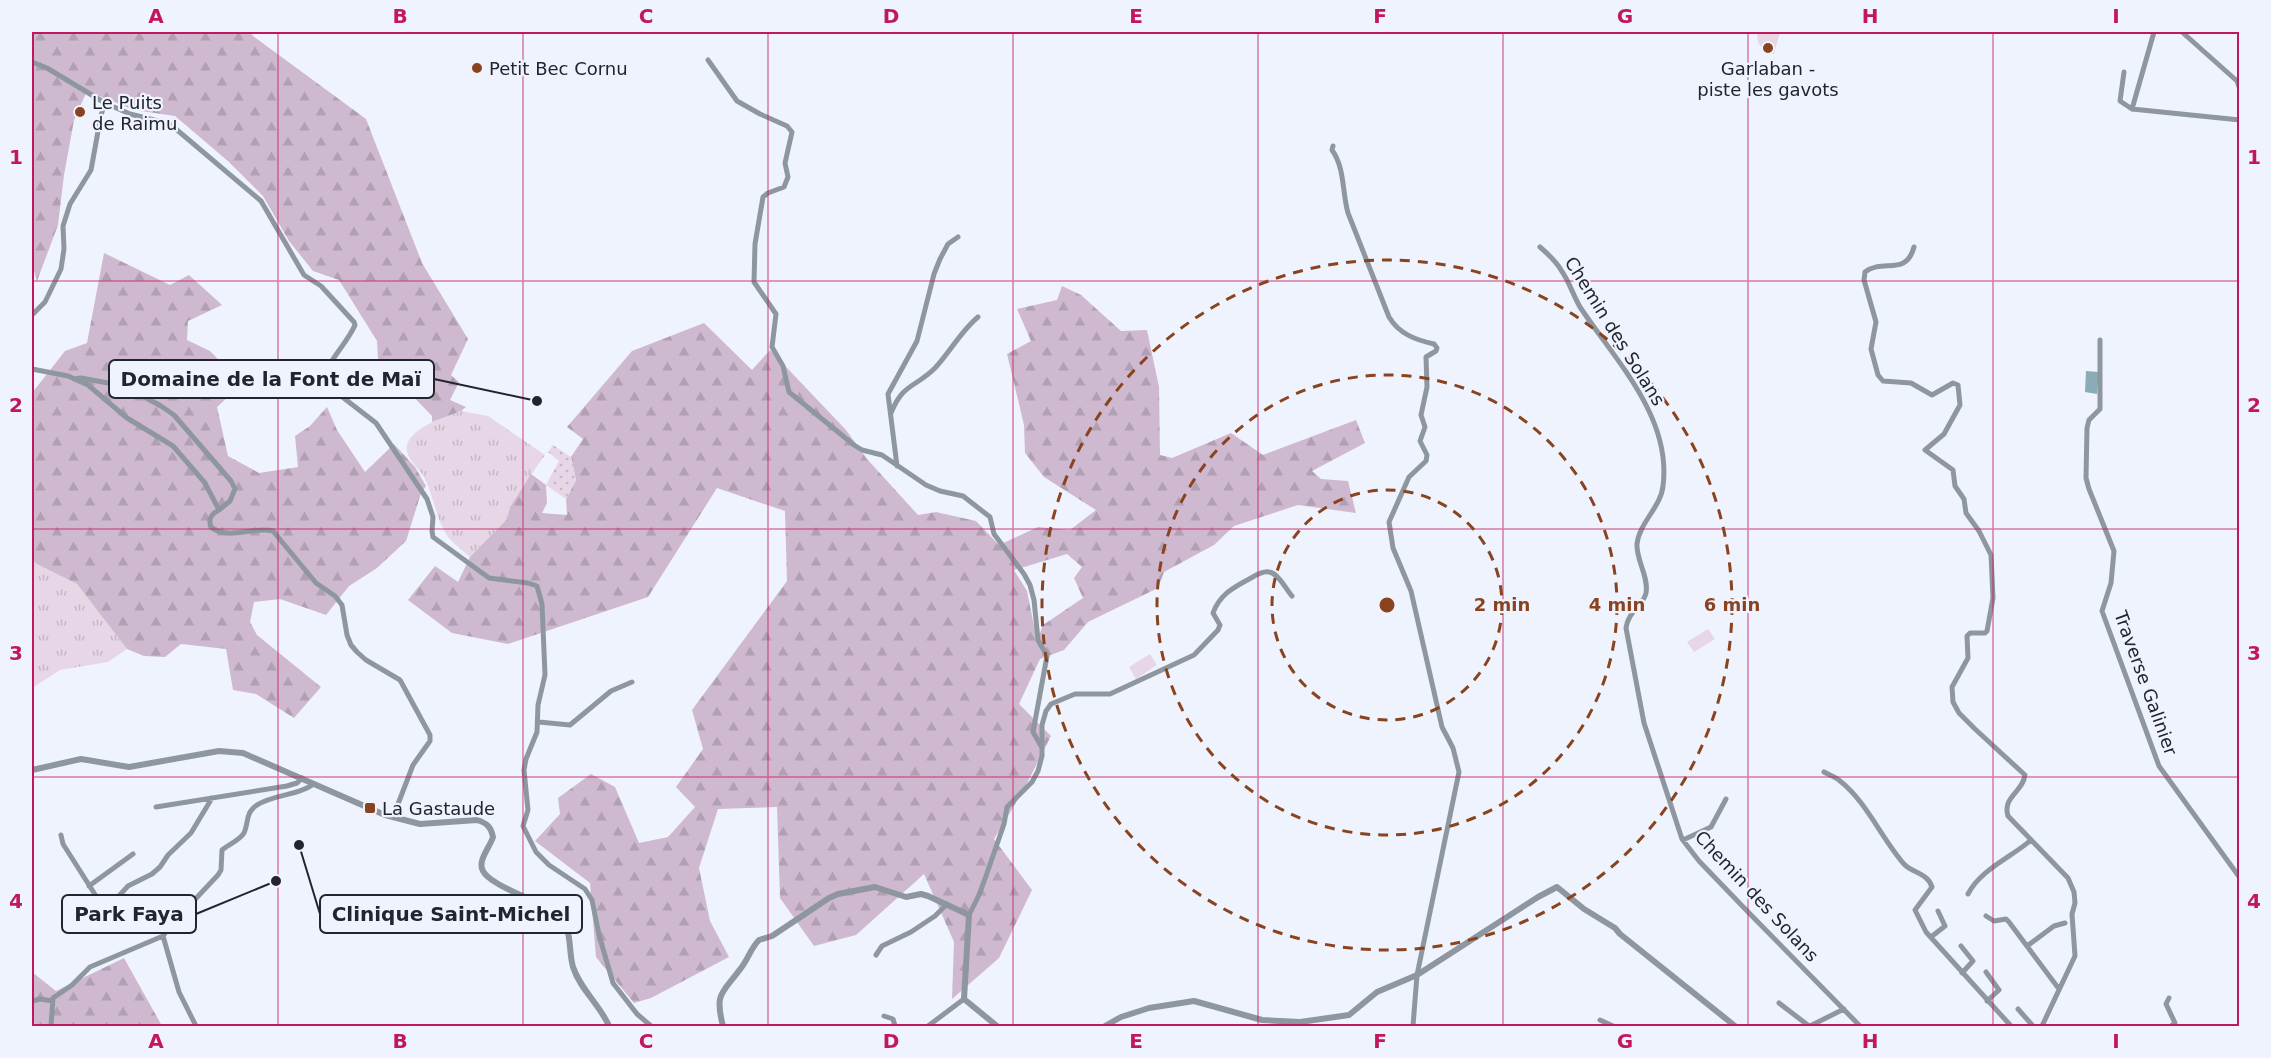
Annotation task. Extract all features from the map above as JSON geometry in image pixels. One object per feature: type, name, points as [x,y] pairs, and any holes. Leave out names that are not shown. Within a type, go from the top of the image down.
[{"type":"street","points":[[2132,109],[2154,32]]},
{"type":"street","points":[[2182,32],[2237,81],[2240,89]]},
{"type":"street","points":[[708,60],[732,97],[760,114],[787,126],[792,132],[785,163],[788,177],[784,187],[763,197],[755,243],[754,282],[776,314],[772,347],[783,366],[789,392],[854,445],[862,450],[882,455],[926,485],[963,496],[990,518],[998,541],[1024,573],[1034,600],[1038,640],[1047,656],[1034,732],[1041,746]]},
{"type":"street","points":[[32,62],[47,68],[105,103],[130,114],[170,124],[261,201],[304,275],[321,286],[355,325],[323,382],[376,423],[427,499],[433,517],[432,531],[437,541],[454,550],[472,567],[489,578],[537,586],[545,647],[545,675],[538,705],[539,722],[524,770],[528,810],[523,826],[536,852],[549,865],[585,889],[592,900],[613,983],[637,1014],[651,1026]]},
{"type":"street","points":[[2124,72],[2120,101],[2132,109],[2240,120]]},
{"type":"street","points":[[32,315],[45,302],[61,269],[64,249],[63,226],[70,204],[92,170],[105,103]]},
{"type":"street","points":[[1333,146],[1332,150],[1340,161],[1348,213],[1395,328],[1420,341],[1434,344],[1437,348],[1426,357],[1425,363],[1427,387],[1421,416],[1425,427],[1420,441],[1427,455],[1426,461],[1409,477],[1389,522],[1394,548],[1411,591],[1442,727],[1453,748],[1459,772],[1417,975],[1413,1026]]},
{"type":"street","points":[[897,466],[888,394],[917,341],[939,259],[948,244],[958,237]]},
{"type":"street","name":"Chemin des Solans","points":[[1540,247],[1562,271],[1579,305],[1641,396],[1660,440],[1663,458],[1663,487],[1656,507],[1642,530],[1637,546],[1646,594],[1627,619],[1626,628],[1644,723],[1683,840],[1750,914],[1860,1026]]},
{"type":"street","points":[[1914,247],[1911,255],[1903,264],[1873,267],[1865,272],[1864,280],[1876,322],[1871,349],[1878,375],[1883,381],[1916,384],[1932,395],[1953,383],[1958,385],[1960,405],[1944,434],[1925,450],[1951,467],[1955,486],[1964,499],[1966,513],[1979,531],[1990,555],[1993,598],[1989,627],[1984,633],[1973,633],[1967,636],[1968,658],[1952,687],[1953,702],[1959,713],[2025,776],[2024,782],[2008,802],[2006,809],[2008,816],[2068,878],[2074,892],[2075,903],[2072,915],[2074,956],[2042,1026]]},
{"type":"street","points":[[890,415],[906,388],[919,382],[935,368],[978,317]]},
{"type":"street","name":"Traverse Galinier","points":[[2100,340],[2100,409],[2089,420],[2087,428],[2086,478],[2091,498],[2114,551],[2110,583],[2102,611],[2159,766],[2240,878]]},
{"type":"street","points":[[32,369],[74,379],[88,385],[127,418],[173,446],[205,483],[219,510]]},
{"type":"street","points":[[74,379],[81,378],[124,386],[174,415],[231,481],[234,489],[231,501],[209,521],[211,527],[222,533],[269,530],[279,536],[304,570],[342,604],[351,645],[366,660],[400,680],[428,728],[429,741],[413,765],[393,817]]},
{"type":"street","points":[[928,1026],[964,999],[969,915],[980,895],[1004,825],[1007,807],[1032,783],[1042,756],[1042,725],[1046,711],[1051,704],[1074,694],[1110,693],[1194,655],[1220,626],[1213,613],[1224,595],[1230,588],[1249,579],[1268,571],[1276,574],[1292,596]]},
{"type":"street","points":[[539,722],[570,725],[611,692],[632,682]]},
{"type":"street","points":[[32,770],[81,759],[129,767],[231,751],[256,757],[393,817],[420,824],[477,820],[489,825],[493,837],[482,860],[483,873],[495,882],[561,916],[568,934],[574,970],[609,1026]]},
{"type":"street","points":[[1824,772],[1841,781],[1908,869],[1923,875],[1931,882],[1932,886],[1915,910],[1931,937],[2011,1026]]},
{"type":"street","points":[[287,786],[293,774]]},
{"type":"street","points":[[156,807],[287,786],[297,783],[302,778]]},
{"type":"street","points":[[51,1026],[55,995],[72,985],[90,967],[164,936],[169,927],[218,875],[222,850],[244,832],[248,813],[256,806],[275,797],[304,791],[314,784]]},
{"type":"street","points":[[61,835],[63,844],[89,886],[96,896],[107,902],[117,898],[128,886],[152,874],[191,833],[212,798]]},
{"type":"street","points":[[1683,840],[1711,827],[1726,799]]},
{"type":"street","points":[[1968,894],[1991,868],[2016,853],[2031,840]]},
{"type":"street","points":[[89,886],[133,854]]},
{"type":"street","points":[[723,1026],[718,1007],[723,989],[741,968],[755,944],[772,936],[829,898],[875,887],[906,897],[921,894],[969,915]]},
{"type":"street","points":[[1106,1026],[1121,1017],[1149,1008],[1194,1001],[1262,1020],[1300,1022],[1349,1015],[1377,992],[1417,975],[1557,887],[1584,909],[1615,928],[1730,1025]]},
{"type":"street","points":[[876,955],[882,946],[911,932],[935,916],[947,904]]},
{"type":"street","points":[[1931,937],[1945,926],[1938,911]]},
{"type":"street","points":[[1986,916],[1994,921],[2006,919],[2059,990]]},
{"type":"street","points":[[2027,946],[2054,926],[2065,923]]},
{"type":"street","points":[[164,936],[185,1007],[195,1026]]},
{"type":"street","points":[[1961,946],[1973,961],[1962,973]]},
{"type":"street","points":[[1986,972],[1999,990],[1987,1001]]},
{"type":"street","points":[[2169,998],[2166,1004],[2175,1023],[2170,1026]]},
{"type":"street","points":[[32,1001],[40,999],[53,1001]]},
{"type":"street","points":[[964,999],[997,1026]]},
{"type":"street","points":[[1779,1003],[1810,1026],[1844,1009]]},
{"type":"street","points":[[2018,1009],[2033,1026]]},
{"type":"street","points":[[884,1016],[893,1019],[895,1026]]},
{"type":"street","points":[[1600,1020],[1613,1026]]},
{"type":"green space","points":[[32,32],[250,32],[366,119],[422,263],[468,339],[451,375],[459,382],[450,400],[466,407],[432,422],[432,416],[402,385],[388,381],[387,377],[379,377],[377,341],[339,280],[313,271],[289,241],[263,196],[229,162],[175,116],[134,110],[87,91],[74,120],[58,225],[37,281],[32,265]]},
{"type":"green space","name":"Garlaban - piste les gavots","points":[[1757,32],[1780,32],[1774,54],[1766,54],[1758,42]]},
{"type":"green space","points":[[104,253],[170,285],[189,275],[222,305],[188,321],[187,340],[210,351],[242,384],[217,407],[228,456],[259,473],[298,467],[295,436],[310,426],[327,407],[337,430],[365,472],[394,444],[415,467],[426,486],[421,493],[406,541],[377,568],[349,586],[326,615],[280,599],[254,602],[250,622],[257,635],[321,687],[294,718],[256,694],[233,690],[226,649],[181,644],[165,657],[144,656],[127,649],[77,584],[35,563],[32,558],[32,393],[65,351],[87,343]]},
{"type":"green space","points":[[1062,286],[1081,295],[1121,331],[1147,330],[1159,387],[1160,455],[1172,458],[1231,433],[1263,455],[1356,420],[1365,443],[1312,471],[1321,479],[1348,481],[1356,513],[1298,505],[1234,526],[1214,545],[1164,572],[1158,588],[1088,622],[1064,650],[1040,659],[1019,704],[1051,736],[1023,791],[994,839],[1032,890],[999,958],[952,999],[954,942],[924,874],[856,935],[814,946],[780,898],[777,807],[718,809],[699,868],[710,921],[729,957],[651,998],[634,1003],[596,957],[590,883],[535,841],[560,814],[558,798],[591,774],[615,787],[639,843],[668,837],[695,807],[676,787],[703,749],[692,710],[787,581],[785,511],[717,488],[648,597],[508,644],[452,633],[408,600],[435,566],[458,582],[470,557],[507,519],[510,507],[531,474],[546,485],[547,503],[542,513],[567,515],[566,499],[576,480],[571,457],[583,439],[567,427],[632,351],[704,323],[752,370],[770,350],[846,430],[867,459],[918,515],[936,512],[976,521],[999,545],[1038,527],[1070,530],[1096,510],[1044,477],[1025,453],[1024,425],[1007,354],[1031,341],[1017,309],[1057,300]],"holes":[[[1067,554],[1082,567],[1074,578],[1083,598],[1043,625],[1037,641],[1027,591],[1014,570]]]},
{"type":"green space","points":[[461,411],[488,416],[545,455],[510,507],[507,519],[470,557],[451,541],[445,531],[424,477],[410,458],[407,449],[410,439],[422,428]]},
{"type":"green space","points":[[553,445],[571,457],[576,480],[566,499],[546,485],[559,461],[548,452]]},
{"type":"green space","points":[[32,558],[35,563],[77,584],[127,649],[108,662],[60,670],[32,688]]},
{"type":"green space","points":[[1708,629],[1715,639],[1694,652],[1687,642]]},
{"type":"green space","points":[[1150,654],[1157,665],[1136,679],[1129,667]]},
{"type":"green space","points":[[124,958],[162,1026],[32,1026],[32,972],[56,991]]},
{"type":"water","points":[[2086,371],[2099,372],[2097,394],[2085,392]]},
{"type":"place","name":"Garlaban - piste les gavots","points":[[1768,48]]},
{"type":"place","name":"Petit Bec Cornu","points":[[477,68]]},
{"type":"place","name":"Le Puits de Raimu","points":[[80,112]]},
{"type":"place","name":"Domaine de la Font de Maï","points":[[537,401]]},
{"type":"place","name":"La Gastaude","points":[[370,808]]},
{"type":"place","name":"Clinique Saint-Michel","points":[[299,845]]},
{"type":"place","name":"Park Faya","points":[[276,881]]}]
